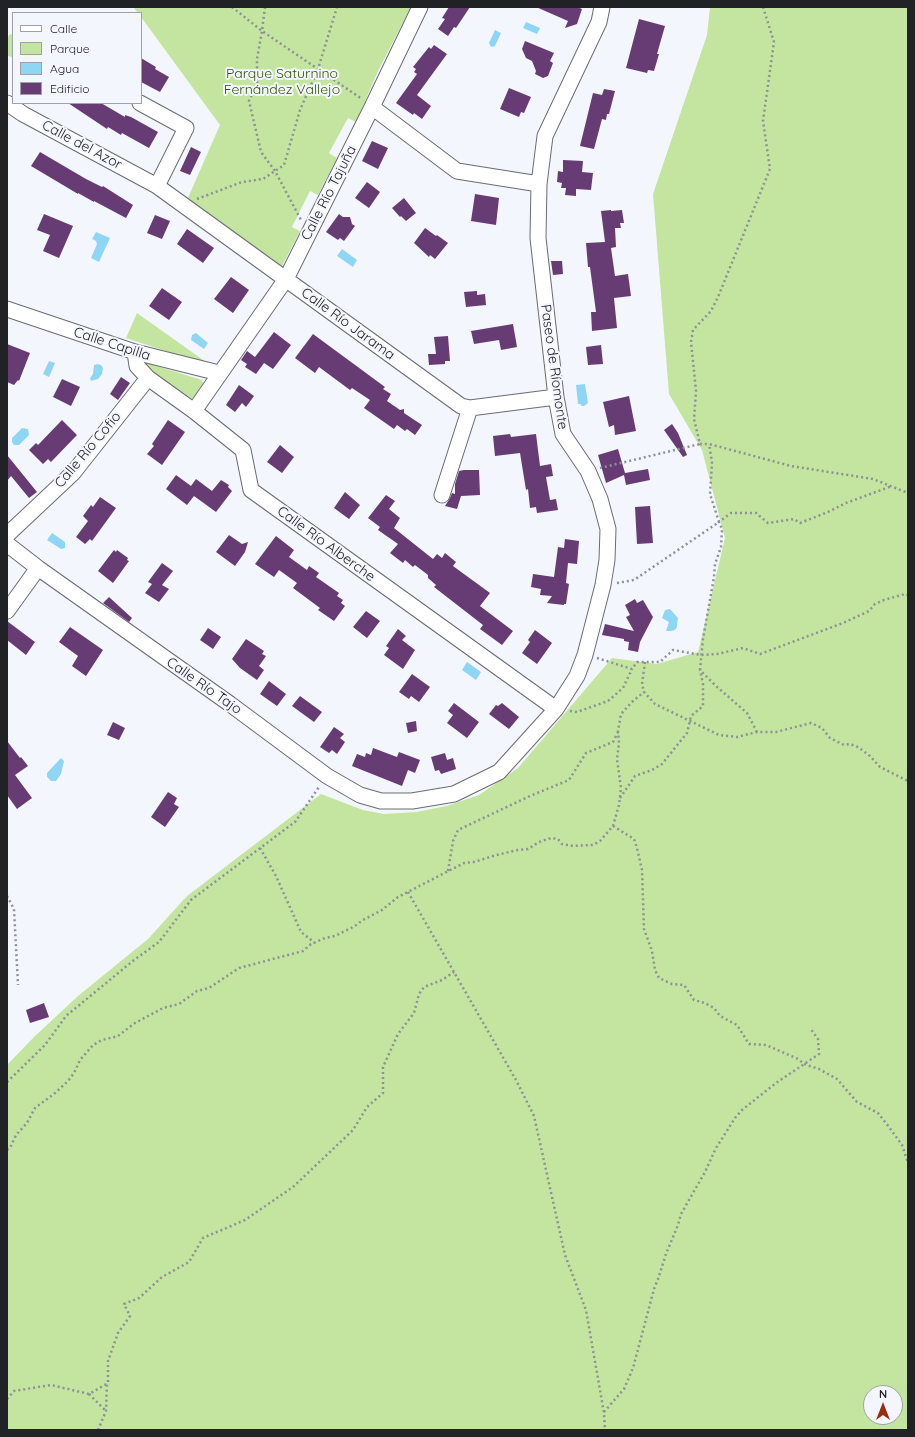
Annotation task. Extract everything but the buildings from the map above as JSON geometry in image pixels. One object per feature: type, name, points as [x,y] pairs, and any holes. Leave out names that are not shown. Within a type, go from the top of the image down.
[{"type":"street","name":"Calle Río Tajuña","points":[[286,280],[420,7]]},
{"type":"street","name":"Paseo de Ríomonte","points":[[412,802],[454,794],[499,772],[556,709],[577,676],[585,654],[603,585],[607,560],[608,529],[600,499],[588,472],[563,434],[556,398],[538,238],[539,184],[545,136],[599,22],[602,7]]},
{"type":"street","name":"Calle del Azor","points":[[7,103],[26,108],[157,186]]},
{"type":"street","points":[[142,104],[186,128],[157,186]]},
{"type":"street","points":[[372,106],[457,171],[539,184]]},
{"type":"street","name":"Calle Río Jarama","points":[[157,186],[461,406],[470,408]]},
{"type":"street","points":[[194,411],[219,373],[286,280]]},
{"type":"street","name":"Calle Capilla","points":[[7,309],[134,352],[219,373]]},
{"type":"street","name":"Calle Río Alberche","points":[[134,352],[137,366],[148,378],[194,411],[243,450],[251,490],[556,709]]},
{"type":"street","name":"Calle Río Cofio","points":[[7,535],[73,473],[148,378]]},
{"type":"street","points":[[442,495],[470,408],[556,398]]},
{"type":"street","name":"Calle Río Tajo","points":[[7,544],[38,568],[224,700],[327,776],[360,795],[381,801],[412,802]]},
{"type":"street","points":[[7,611],[38,568]]},
{"type":"path","points":[[232,7],[262,31],[372,106]]},
{"type":"path","points":[[264,7],[262,31],[257,59],[257,82],[250,101],[261,152],[276,171],[308,235]]},
{"type":"path","points":[[182,205],[242,182],[263,180],[284,165],[300,110],[318,69],[337,7]]},
{"type":"path","points":[[700,444],[694,419],[696,391],[691,342],[693,330],[711,311],[718,297],[770,169],[763,121],[774,42],[763,7]]},
{"type":"path","points":[[588,472],[700,444],[709,444],[791,466],[874,479],[908,493]]},
{"type":"path","points":[[620,798],[636,776],[652,770],[662,764],[687,733],[691,716],[703,706],[703,684],[700,670],[701,655],[715,564],[721,547],[722,529],[710,494],[712,462],[709,444]]},
{"type":"path","points":[[603,585],[634,580],[730,513],[756,513],[768,523],[794,519],[800,523],[846,503],[893,486]]},
{"type":"path","points":[[556,709],[577,712],[608,702],[623,688],[637,662],[660,662],[673,650],[701,655],[717,654],[743,648],[760,654],[843,623],[869,611],[875,604],[884,600],[905,594],[908,595]]},
{"type":"path","points":[[585,654],[632,669]]},
{"type":"path","points":[[645,662],[642,684],[644,692],[655,704],[719,735],[737,737],[756,732],[776,732],[810,723],[822,728],[830,738],[844,745],[850,744],[858,747],[870,756],[880,767],[908,781]]},
{"type":"path","points":[[700,670],[747,713],[756,732]]},
{"type":"path","points":[[448,872],[453,841],[458,830],[530,796],[569,780],[586,753],[613,742],[618,731],[621,714],[644,692]]},
{"type":"path","points":[[7,1150],[10,1148],[16,1135],[27,1123],[35,1108],[68,1081],[74,1073],[80,1060],[93,1045],[102,1040],[118,1036],[135,1023],[163,1008],[179,1004],[197,991],[209,988],[239,968],[303,951],[325,938],[335,936],[355,926],[382,910],[398,897],[464,863],[528,849],[539,842],[551,838],[558,840],[562,844],[573,846],[593,845],[613,826],[619,805],[621,788],[617,759],[619,743],[618,731]]},
{"type":"path","points":[[7,1082],[45,1045],[66,1016],[134,960],[159,942],[191,900],[295,822],[327,776]]},
{"type":"path","points":[[613,826],[634,839],[637,848],[642,870],[644,929],[652,951],[655,970],[659,978],[672,984],[684,985],[694,1000],[714,1008],[720,1016],[737,1025],[749,1044],[766,1045],[837,1079],[857,1102],[878,1113],[889,1126],[902,1145],[908,1163]]},
{"type":"path","points":[[260,848],[276,876],[301,932],[315,943]]},
{"type":"path","points":[[408,892],[516,1080],[534,1116],[564,1255],[586,1310],[604,1412],[605,1430]]},
{"type":"path","points":[[7,896],[14,909],[18,985]]},
{"type":"path","points":[[98,1430],[106,1412],[108,1362],[118,1333],[130,1316],[124,1304],[139,1298],[162,1276],[189,1262],[202,1238],[245,1220],[293,1188],[353,1130],[367,1107],[383,1093],[383,1067],[398,1034],[414,1014],[419,994],[424,987],[442,980],[454,972]]},
{"type":"path","points":[[604,1412],[624,1389],[633,1368],[654,1289],[681,1214],[705,1172],[716,1148],[735,1118],[742,1110],[776,1083],[818,1054],[818,1039],[810,1028]]},
{"type":"path","points":[[89,1394],[108,1383]]},
{"type":"path","points":[[7,1399],[14,1391],[51,1385],[89,1394],[106,1412]]},
{"type":"green space","name":"Parque Saturnino Fernández Vallejo","points":[[133,7],[411,7],[378,71],[356,122],[348,118],[329,153],[337,158],[318,195],[310,191],[292,227],[300,231],[282,266],[187,200],[220,125],[142,18],[142,12],[137,12]]},
{"type":"green space","points":[[710,7],[908,7],[908,1430],[7,1430],[7,1065],[34,1037],[78,996],[148,939],[187,896],[321,794],[363,810],[384,814],[416,812],[447,806],[479,795],[518,768],[612,658],[657,664],[698,652],[725,538],[702,450],[669,394],[653,194],[707,35]]},
{"type":"green space","points":[[10,34],[12,35],[12,58],[7,55],[7,38]]},
{"type":"green space","points":[[137,313],[213,367],[126,338]]},
{"type":"green space","points":[[147,364],[202,380],[203,384],[193,398],[191,398],[147,368]]},
{"type":"water","points":[[526,22],[540,28],[537,34],[523,28]]},
{"type":"water","points":[[495,30],[501,33],[495,46],[491,47],[489,43]]},
{"type":"water","points":[[96,232],[110,238],[99,262],[91,258],[97,244],[96,241],[92,239]]},
{"type":"water","points":[[342,249],[357,260],[353,267],[337,256]]},
{"type":"water","points":[[196,333],[208,343],[204,349],[191,340],[192,335]]},
{"type":"water","points":[[49,361],[55,363],[49,377],[43,374]]},
{"type":"water","points":[[98,364],[103,368],[102,374],[98,379],[91,381],[90,378],[93,374],[94,365]]},
{"type":"water","points":[[585,384],[588,403],[582,406],[578,404],[576,385]]},
{"type":"water","points":[[22,428],[28,429],[29,435],[19,445],[14,445],[12,438]]},
{"type":"water","points":[[52,533],[65,542],[65,548],[61,549],[47,540]]},
{"type":"water","points":[[670,609],[678,618],[677,627],[673,631],[666,631],[669,622],[662,618],[665,610]]},
{"type":"water","points":[[467,662],[481,672],[476,680],[462,670]]},
{"type":"water","points":[[61,758],[64,761],[61,774],[56,781],[51,781],[47,777],[47,773]]}]
